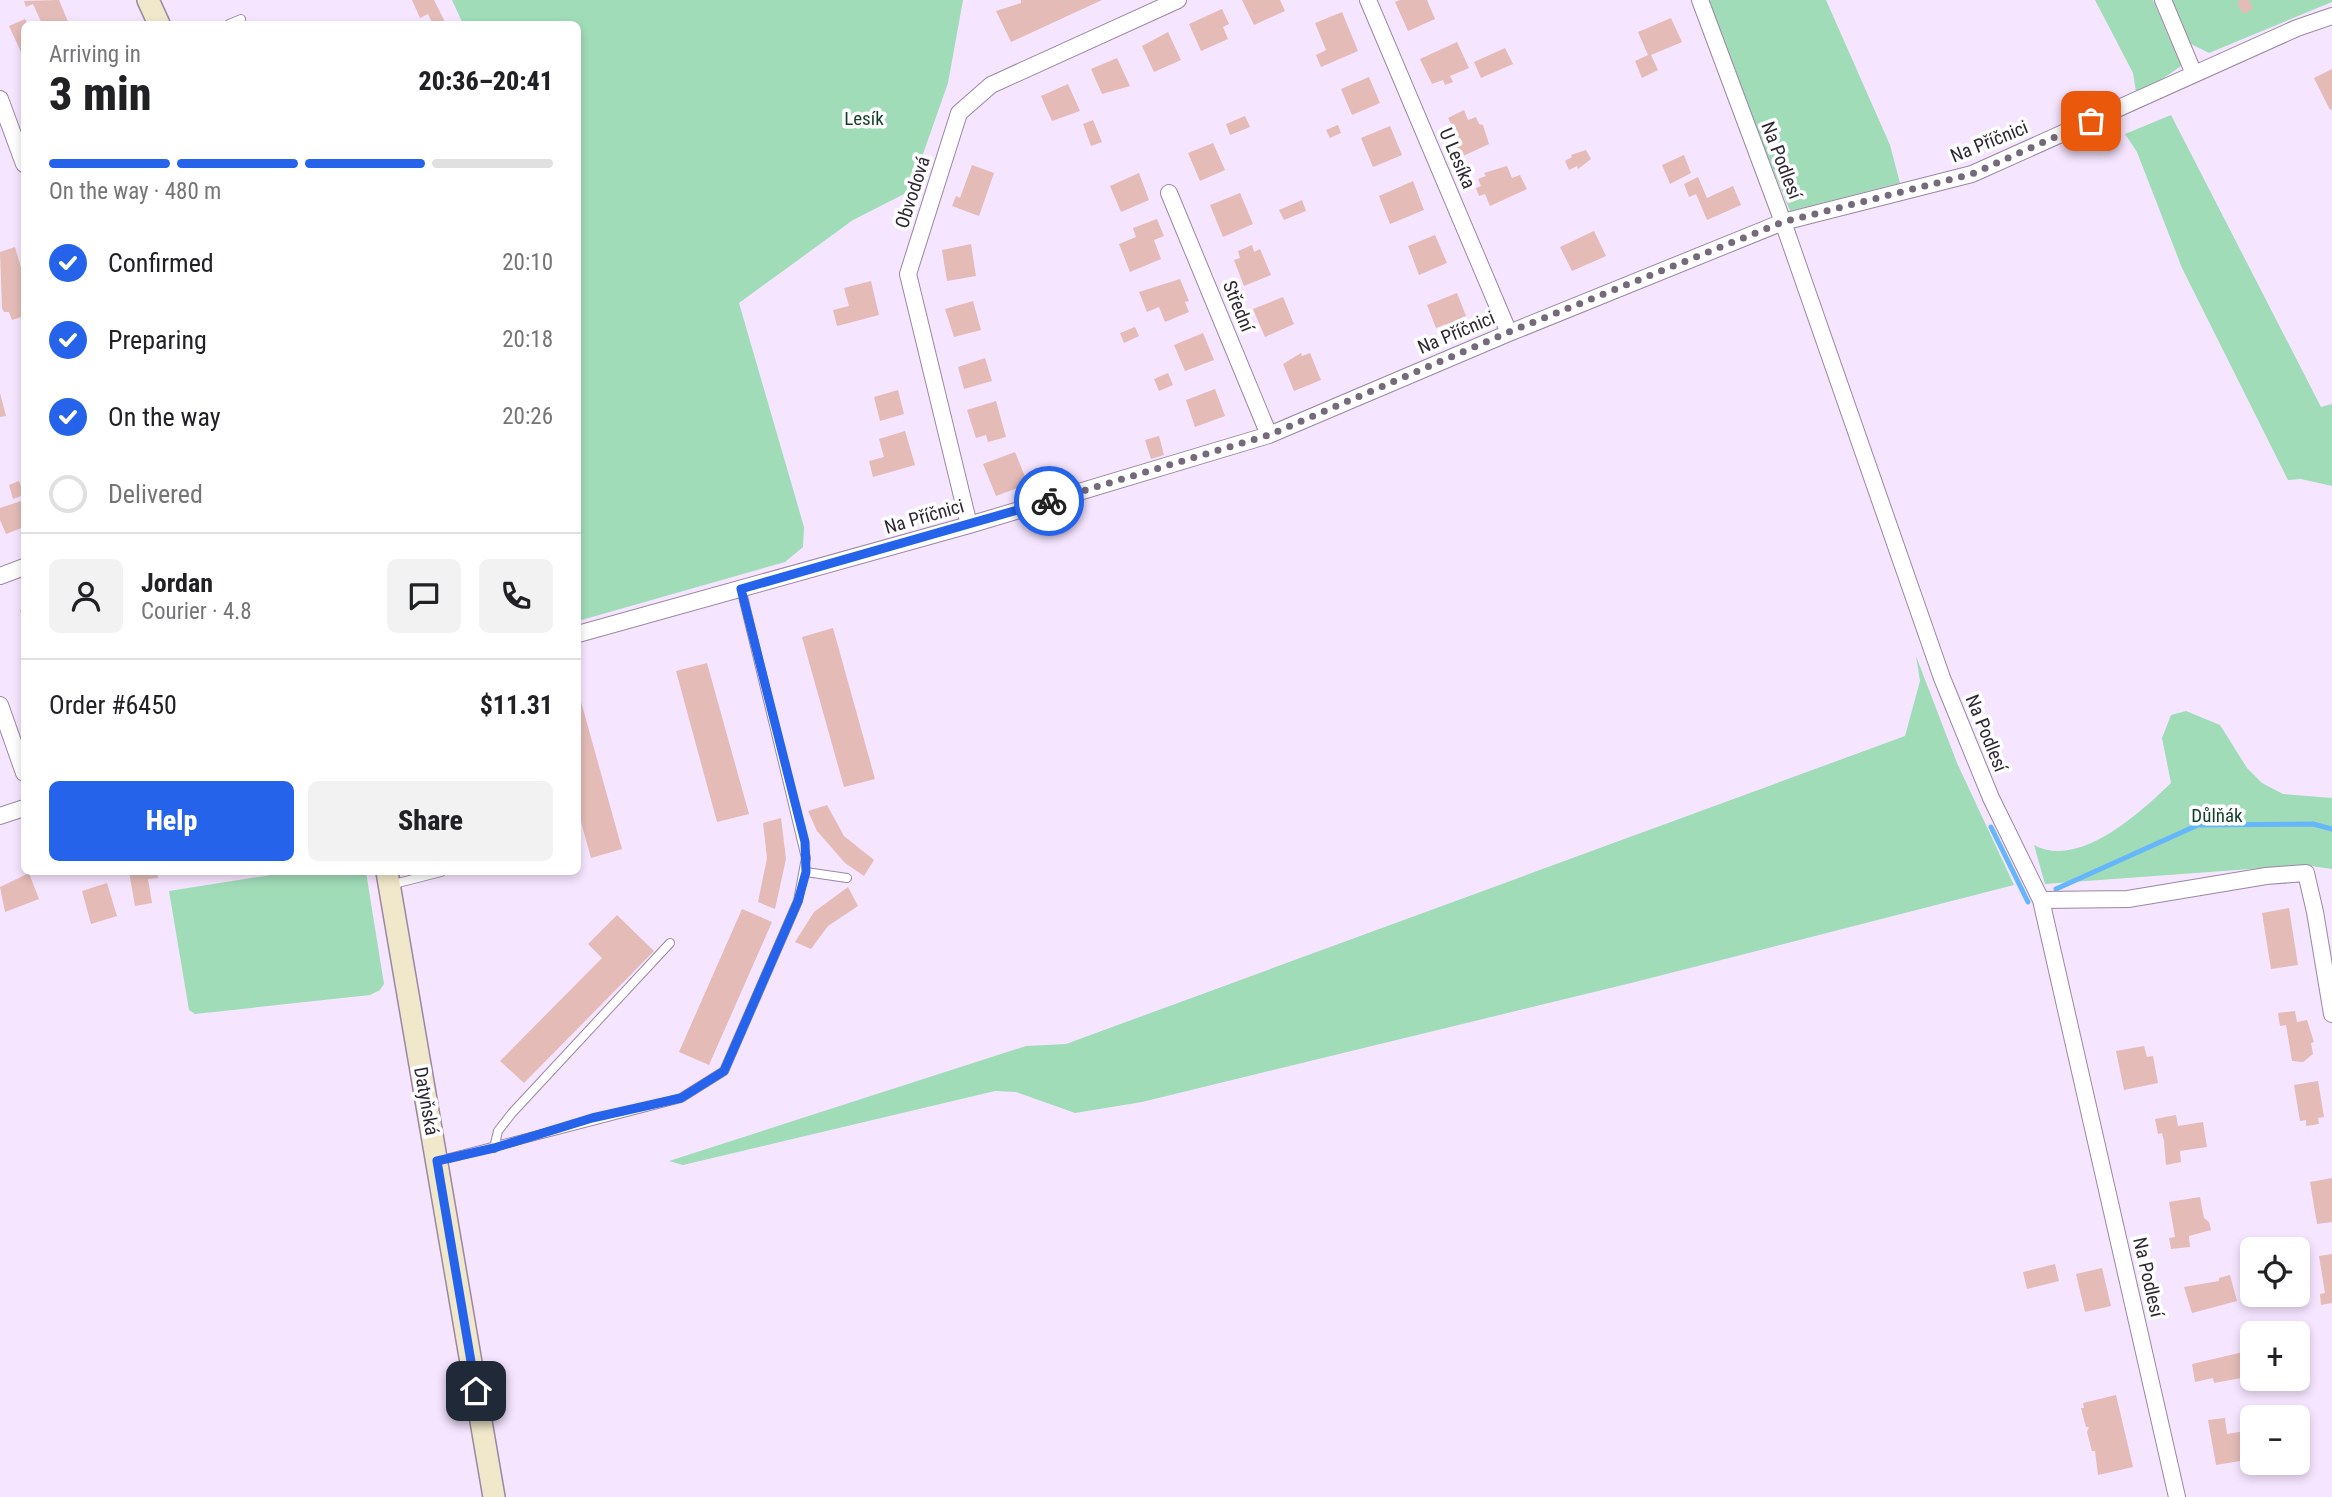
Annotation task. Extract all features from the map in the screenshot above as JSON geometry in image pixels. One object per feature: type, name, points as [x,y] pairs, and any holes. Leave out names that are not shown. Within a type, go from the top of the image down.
[{"type":"main road","points":[[148,0],[158,21]]},
{"type":"main road","name":"Datyňská","points":[[388,878],[494,1497]]},
{"type":"street","name":"Obvodová","points":[[969,525],[908,274],[959,113],[991,85],[1178,0]]},
{"type":"street","name":"U Lesíka","points":[[1368,0],[1509,332]]},
{"type":"street","name":"Na Podlesí","points":[[1700,0],[1783,222],[1942,678],[1991,798],[2041,900],[2178,1497]]},
{"type":"street","points":[[2163,0],[2194,74]]},
{"type":"street","name":"Na Příčnici","points":[[581,633],[969,525],[1269,435],[1509,332],[1783,222],[1972,174],[2297,28],[2332,16]]},
{"type":"street","points":[[0,99],[21,156]]},
{"type":"street","name":"Střední","points":[[1169,193],[1269,435]]},
{"type":"street","points":[[0,576],[21,567]]},
{"type":"street","points":[[0,705],[21,764]]},
{"type":"street","points":[[0,816],[21,809]]},
{"type":"street","points":[[2041,900],[2128,898],[2266,876],[2306,873],[2332,1014]]},
{"type":"lane","points":[[236,21],[240,19]]},
{"type":"lane","points":[[437,1161],[494,1148],[592,1118],[681,1098],[724,1071],[798,901],[806,872],[805,842],[741,589]]},
{"type":"lane","points":[[806,872],[848,878]]},
{"type":"lane","points":[[388,878],[414,875]]},
{"type":"lane","points":[[494,1148],[498,1131],[512,1113],[670,943]]},
{"type":"green space","name":"Lesík","points":[[452,0],[963,0],[948,83],[910,191],[853,220],[739,303],[804,527],[803,547],[785,562],[581,620],[581,21],[462,21]]},
{"type":"green space","points":[[1704,0],[1826,0],[1890,145],[1900,183],[1790,211]]},
{"type":"green space","points":[[2095,0],[2153,0],[2181,66],[2142,93],[2136,92],[2133,73]]},
{"type":"green space","points":[[2172,0],[2332,2],[2209,53],[2191,44]]},
{"type":"green space","points":[[2171,115],[2321,407],[2332,404],[2332,486],[2301,479],[2288,480],[2182,268],[2137,152],[2125,134]]},
{"type":"green space","points":[[1916,656],[1957,763],[2014,885],[1635,982],[1142,1102],[1075,1113],[1016,1092],[995,1091],[683,1165],[669,1161],[1026,1046],[1066,1044],[1905,736],[1920,681]]},
{"type":"green space","name":"Důlňák","points":[[2186,711],[2220,725],[2247,768],[2262,783],[2283,794],[2332,798],[2332,869],[2304,865],[2045,884],[2034,845],[2052,851],[2070,850],[2089,844],[2127,822],[2171,783],[2162,738],[2171,715]]},
{"type":"green space","points":[[271,875],[366,875],[384,984],[380,990],[370,995],[195,1014],[189,1010],[169,891]]},
{"type":"building","points":[[59,0],[68,21],[41,21],[33,4],[26,7],[24,1]]},
{"type":"building","points":[[412,0],[434,0],[444,21],[432,21],[428,14],[420,18]]},
{"type":"building","points":[[1021,0],[1102,0],[1011,42],[996,11],[1021,3]]},
{"type":"building","points":[[1242,0],[1280,0],[1285,11],[1254,25]]},
{"type":"building","points":[[1427,0],[1435,19],[1408,31],[1395,2]]},
{"type":"building","points":[[2249,0],[2253,9],[2243,14],[2237,2]]},
{"type":"building","points":[[1222,9],[1229,24],[1223,27],[1228,39],[1201,51],[1189,24]]},
{"type":"building","points":[[1342,12],[1358,51],[1321,67],[1316,55],[1326,50],[1315,23]]},
{"type":"building","points":[[1671,18],[1682,42],[1651,55],[1658,70],[1642,78],[1635,61],[1648,55],[1638,32]]},
{"type":"building","points":[[25,19],[26,21],[21,21],[21,52],[9,26]]},
{"type":"building","points":[[1168,32],[1181,60],[1154,72],[1142,46]]},
{"type":"building","points":[[1457,42],[1469,68],[1450,76],[1453,82],[1445,85],[1443,80],[1432,84],[1420,59]]},
{"type":"building","points":[[1505,48],[1513,64],[1481,78],[1474,62]]},
{"type":"building","points":[[1117,58],[1130,86],[1102,94],[1091,69]]},
{"type":"building","points":[[2332,69],[2332,109],[2330,110],[2314,78]]},
{"type":"building","points":[[1369,77],[1380,103],[1352,115],[1341,89]]},
{"type":"building","points":[[1068,84],[1080,111],[1052,121],[1041,96]]},
{"type":"building","points":[[1464,110],[1468,120],[1476,117],[1479,124],[1483,125],[1489,144],[1461,157],[1448,130],[1453,127],[1448,118]]},
{"type":"building","points":[[1245,116],[1250,127],[1230,135],[1226,124]]},
{"type":"building","points":[[1093,120],[1102,142],[1091,146],[1083,124]]},
{"type":"building","points":[[1338,125],[1341,133],[1330,138],[1326,130]]},
{"type":"building","points":[[1390,126],[1402,155],[1373,167],[1361,138]]},
{"type":"building","points":[[1213,143],[1225,170],[1200,181],[1188,153]]},
{"type":"building","points":[[1586,150],[1591,159],[1578,169],[1577,166],[1569,170],[1565,161],[1572,157],[1571,155]]},
{"type":"building","points":[[1684,155],[1691,173],[1670,184],[1662,165]]},
{"type":"building","points":[[972,165],[994,173],[979,216],[952,206],[956,196],[960,198]]},
{"type":"building","points":[[1507,166],[1512,178],[1520,175],[1527,189],[1490,206],[1485,194],[1479,196],[1476,188],[1481,186],[1478,179],[1486,176],[1484,173]]},
{"type":"building","points":[[1139,173],[1149,200],[1121,212],[1110,186]]},
{"type":"building","points":[[1698,177],[1707,198],[1733,186],[1741,205],[1707,220],[1696,194],[1689,197],[1684,184]]},
{"type":"building","points":[[1413,181],[1424,210],[1390,224],[1379,196]]},
{"type":"building","points":[[1240,193],[1253,224],[1223,237],[1210,205]]},
{"type":"building","points":[[1302,200],[1306,211],[1284,220],[1279,210]]},
{"type":"building","points":[[1157,219],[1164,236],[1154,240],[1161,259],[1130,272],[1119,244],[1136,237],[1133,228]]},
{"type":"building","points":[[1594,231],[1606,256],[1572,271],[1560,247]]},
{"type":"building","points":[[1435,235],[1447,263],[1419,275],[1408,246]]},
{"type":"building","points":[[971,244],[976,276],[947,281],[942,250]]},
{"type":"building","points":[[1252,245],[1254,252],[1260,249],[1271,275],[1244,286],[1234,260],[1240,258],[1238,251]]},
{"type":"building","points":[[15,247],[21,268],[21,317],[12,320],[9,312],[4,312],[2,308],[0,252]]},
{"type":"building","points":[[1180,279],[1189,301],[1185,302],[1189,312],[1165,322],[1159,307],[1147,312],[1139,292]]},
{"type":"building","points":[[871,281],[879,315],[837,326],[833,310],[849,306],[844,288]]},
{"type":"building","points":[[1457,293],[1466,316],[1454,321],[1456,325],[1448,329],[1446,324],[1436,328],[1427,305]]},
{"type":"building","points":[[1283,297],[1294,324],[1265,337],[1253,309]]},
{"type":"building","points":[[973,301],[981,330],[954,337],[945,309]]},
{"type":"building","points":[[1135,327],[1139,336],[1124,343],[1120,333]]},
{"type":"building","points":[[1203,333],[1214,360],[1185,371],[1174,345]]},
{"type":"building","points":[[1301,353],[1302,356],[1310,353],[1321,380],[1294,391],[1283,364]]},
{"type":"building","points":[[985,358],[992,381],[964,389],[958,367]]},
{"type":"building","points":[[1168,373],[1173,385],[1159,391],[1154,379]]},
{"type":"building","points":[[1215,389],[1225,416],[1195,427],[1186,400]]},
{"type":"building","points":[[898,390],[904,414],[880,421],[874,397]]},
{"type":"building","points":[[0,393],[6,416],[0,417]]},
{"type":"building","points":[[996,401],[1006,437],[988,442],[986,435],[976,438],[967,410]]},
{"type":"building","points":[[905,431],[915,465],[873,477],[869,461],[884,457],[879,439]]},
{"type":"building","points":[[1159,436],[1164,455],[1151,459],[1145,440]]},
{"type":"building","points":[[1015,452],[1028,484],[996,496],[983,464]]},
{"type":"building","points":[[19,481],[21,496],[13,499],[9,485]]},
{"type":"building","points":[[21,501],[21,528],[6,534],[0,520],[0,508]]},
{"type":"building","points":[[833,628],[875,779],[844,787],[802,637]]},
{"type":"building","points":[[707,663],[749,814],[717,822],[676,671]]},
{"type":"building","points":[[581,702],[622,849],[591,858],[581,822]]},
{"type":"building","points":[[827,805],[844,836],[874,860],[864,876],[845,863],[817,831],[808,811]]},
{"type":"building","points":[[781,818],[786,859],[775,909],[758,902],[767,858],[763,823]]},
{"type":"building","points":[[30,875],[39,899],[5,912],[0,887]]},
{"type":"building","points":[[130,875],[158,875],[158,878],[148,879],[152,903],[135,906]]},
{"type":"building","points":[[107,883],[117,916],[91,924],[82,891]]},
{"type":"building","points":[[848,887],[858,906],[828,926],[811,949],[795,942],[814,912]]},
{"type":"building","points":[[2289,908],[2298,965],[2271,969],[2262,913]]},
{"type":"building","points":[[742,909],[772,922],[709,1065],[679,1052]]},
{"type":"building","points":[[617,915],[654,951],[524,1083],[500,1061],[602,958],[588,944]]},
{"type":"building","points":[[2295,1011],[2297,1022],[2307,1020],[2314,1042],[2311,1043],[2313,1054],[2303,1062],[2292,1061],[2286,1025],[2280,1026],[2278,1013]]},
{"type":"building","points":[[2144,1046],[2147,1057],[2153,1056],[2158,1083],[2124,1090],[2116,1051]]},
{"type":"building","points":[[2318,1081],[2324,1117],[2318,1118],[2319,1124],[2306,1126],[2306,1120],[2300,1121],[2294,1085]]},
{"type":"building","points":[[2176,1115],[2178,1126],[2203,1122],[2207,1147],[2180,1151],[2181,1162],[2166,1165],[2164,1141],[2162,1133],[2158,1134],[2155,1119]]},
{"type":"building","points":[[2332,1178],[2332,1222],[2317,1224],[2310,1182]]},
{"type":"building","points":[[2200,1197],[2204,1218],[2209,1222],[2211,1230],[2189,1236],[2190,1247],[2171,1249],[2169,1238],[2175,1237],[2169,1202]]},
{"type":"building","points":[[2332,1254],[2332,1303],[2321,1305],[2320,1294],[2325,1293],[2319,1256]]},
{"type":"building","points":[[2055,1264],[2059,1281],[2027,1289],[2023,1272]]},
{"type":"building","points":[[2102,1268],[2111,1306],[2085,1312],[2076,1274]]},
{"type":"building","points":[[2230,1275],[2237,1301],[2192,1313],[2184,1287],[2219,1281],[2219,1278]]},
{"type":"building","points":[[2240,1353],[2240,1378],[2214,1383],[2213,1378],[2195,1382],[2192,1364]]},
{"type":"building","points":[[2116,1395],[2133,1467],[2098,1475],[2095,1451],[2092,1451],[2087,1432],[2089,1427],[2086,1427],[2081,1408],[2084,1408],[2083,1403]]},
{"type":"building","points":[[2225,1418],[2227,1434],[2240,1432],[2240,1461],[2216,1465],[2208,1420]]},
{"type":"waterway","points":[[2056,889],[2198,825],[2313,824],[2332,829]]},
{"type":"waterway","points":[[1991,827],[2028,902]]},
{"type":"way so far","points":[[1049,501],[1269,435],[1509,332],[1783,222],[1972,174],[2091,121]]},
{"type":"route","points":[[476,1391],[437,1161],[494,1148],[592,1118],[681,1098],[724,1071],[798,901],[806,872],[805,842],[741,589],[1049,501]]}]
